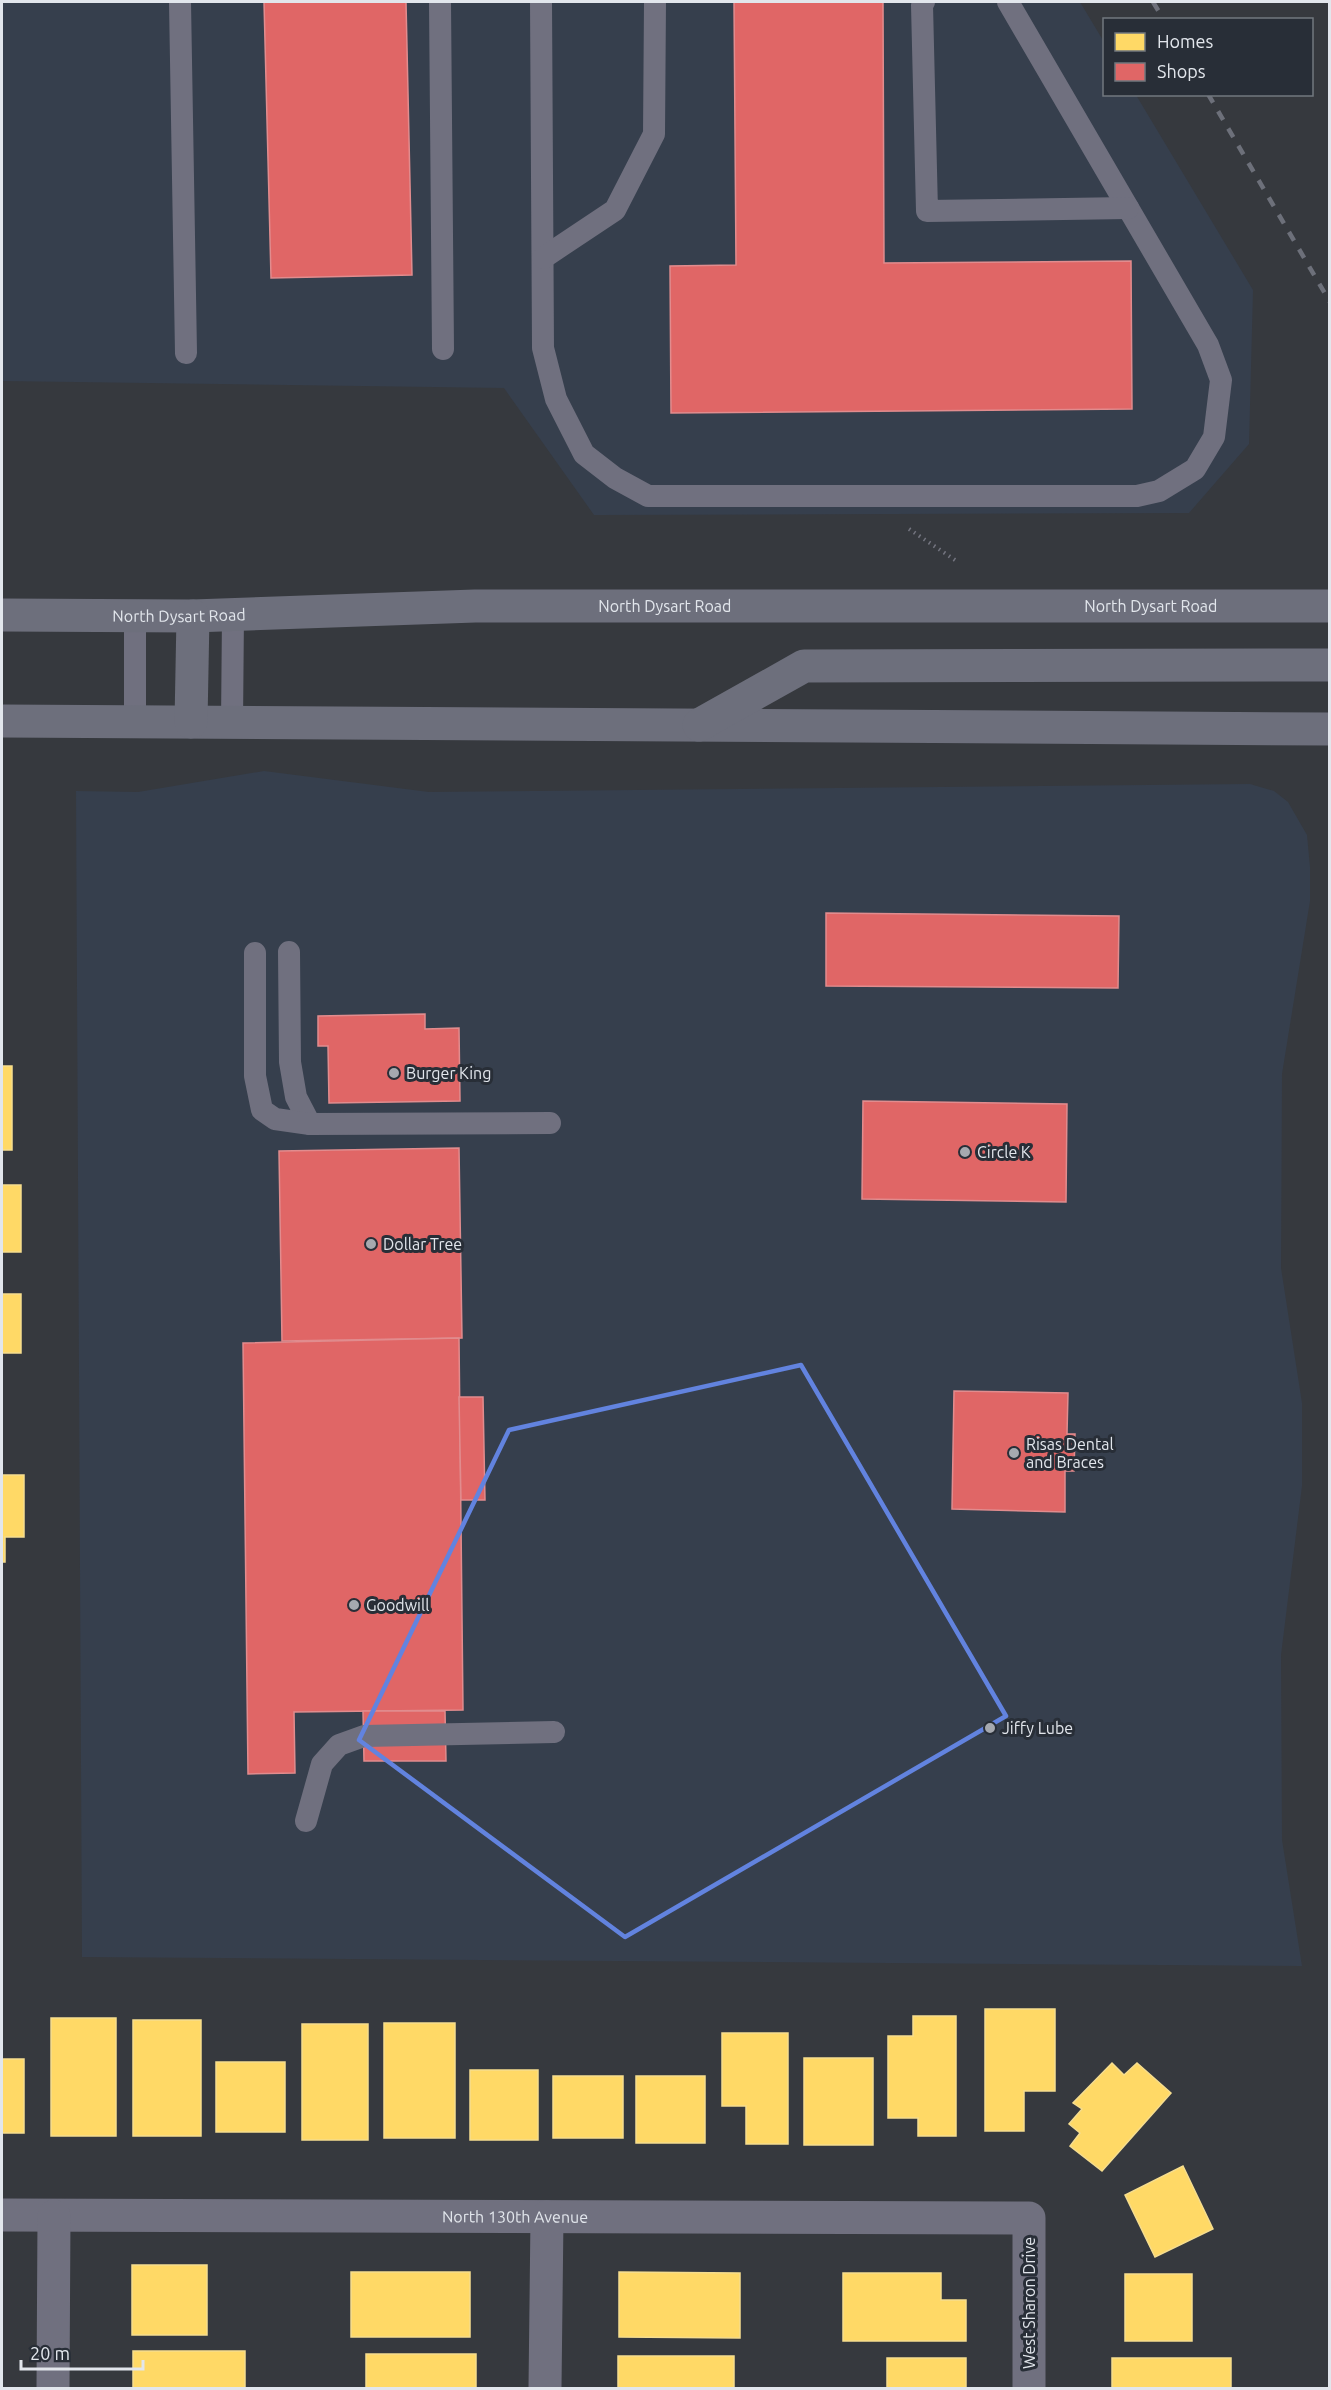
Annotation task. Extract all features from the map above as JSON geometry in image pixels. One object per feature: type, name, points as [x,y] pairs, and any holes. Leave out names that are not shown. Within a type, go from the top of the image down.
[{"type":"main road","name":"North Dysart Road","points":[[2,615],[193,616],[475,606],[1329,606]]},
{"type":"main road","points":[[190,722],[193,616]]},
{"type":"main road","points":[[698,726],[804,666],[1329,665]]},
{"type":"main road","points":[[2,721],[1329,729]]},
{"type":"street","name":"North 130th Avenue","points":[[2,2215],[1029,2218]]},
{"type":"street","points":[[53,2388],[54,2216]]},
{"type":"street","points":[[545,2388],[547,2217]]},
{"type":"street","name":"West Sharon Drive","points":[[1029,2218],[1029,2388]]},
{"type":"lane","points":[[180,2],[186,353]]},
{"type":"lane","points":[[440,2],[443,349]]},
{"type":"lane","points":[[542,2],[543,348],[556,399],[584,454],[615,478],[648,496],[1137,496],[1159,491],[1195,469],[1214,438],[1221,380],[1208,345],[1008,2]]},
{"type":"lane","points":[[543,258],[615,210],[654,134],[655,2]]},
{"type":"lane","points":[[924,2],[922,5],[927,211],[1128,208]]},
{"type":"lane","points":[[232,723],[233,614]]},
{"type":"lane","points":[[135,616],[135,722]]},
{"type":"lane","points":[[289,952],[290,1062],[296,1097],[310,1124]]},
{"type":"lane","points":[[255,953],[255,1076],[262,1110],[275,1119],[310,1124],[550,1123]]},
{"type":"lane","points":[[306,1821],[322,1764],[339,1745],[364,1736],[554,1732]]},
{"type":"path","points":[[903,525],[958,562]]},
{"type":"highlighted area","points":[[801,1365],[1006,1716],[625,1937],[359,1740],[509,1430]]},
{"type":"shaded area","points":[[2,2],[1080,2],[1103,40],[1103,96],[1137,96],[1253,290],[1249,444],[1189,513],[594,515],[504,388],[2,381]]},
{"type":"shaded area","points":[[264,771],[429,792],[1250,784],[1274,791],[1288,802],[1307,835],[1310,867],[1310,901],[1282,1074],[1281,1268],[1302,1403],[1302,1486],[1281,1655],[1282,1840],[1302,1966],[82,1957],[76,791],[138,792]]},
{"type":"building: Homes","points":[[2,1066],[12,1066],[12,1150],[2,1150]]},
{"type":"building: Homes","points":[[2,1185],[21,1185],[21,1252],[2,1252]]},
{"type":"building: Homes","points":[[2,1294],[21,1294],[21,1353],[2,1353]]},
{"type":"building: Homes","points":[[2,1475],[24,1475],[24,1537],[5,1537],[5,1562],[2,1562]]},
{"type":"building: Homes","points":[[985,2009],[1055,2009],[1055,2091],[1024,2091],[1024,2131],[985,2131]]},
{"type":"building: Homes","points":[[913,2016],[956,2016],[956,2136],[918,2136],[918,2118],[888,2118],[888,2036],[913,2036]]},
{"type":"building: Homes","points":[[51,2018],[116,2018],[116,2136],[51,2136]]},
{"type":"building: Homes","points":[[133,2020],[201,2020],[201,2136],[133,2136]]},
{"type":"building: Homes","points":[[384,2023],[455,2023],[455,2138],[384,2138]]},
{"type":"building: Homes","points":[[302,2024],[368,2024],[368,2140],[302,2140]]},
{"type":"building: Homes","points":[[722,2033],[788,2033],[788,2144],[746,2144],[746,2106],[722,2106]]},
{"type":"building: Homes","points":[[804,2058],[873,2058],[873,2145],[804,2145]]},
{"type":"building: Homes","points":[[2,2059],[24,2059],[24,2133],[2,2133]]},
{"type":"building: Homes","points":[[216,2062],[285,2062],[285,2132],[216,2132]]},
{"type":"building: Homes","points":[[1112,2063],[1124,2075],[1137,2063],[1171,2093],[1102,2171],[1070,2146],[1080,2133],[1069,2124],[1082,2109],[1073,2103]]},
{"type":"building: Homes","points":[[470,2070],[538,2070],[538,2140],[470,2140]]},
{"type":"building: Homes","points":[[553,2076],[623,2076],[623,2138],[553,2138]]},
{"type":"building: Homes","points":[[636,2076],[705,2076],[705,2143],[636,2143]]},
{"type":"building: Homes","points":[[1183,2166],[1213,2229],[1155,2257],[1125,2195]]},
{"type":"building: Homes","points":[[132,2265],[207,2265],[207,2335],[132,2335]]},
{"type":"building: Homes","points":[[351,2272],[470,2272],[470,2337],[351,2337]]},
{"type":"building: Homes","points":[[619,2272],[740,2273],[740,2338],[619,2337]]},
{"type":"building: Homes","points":[[843,2273],[941,2273],[941,2300],[966,2300],[966,2341],[843,2341]]},
{"type":"building: Homes","points":[[1125,2274],[1192,2274],[1192,2341],[1125,2341]]},
{"type":"building: Homes","points":[[133,2351],[245,2351],[245,2388],[133,2388]]},
{"type":"building: Homes","points":[[366,2354],[476,2354],[476,2388],[366,2388]]},
{"type":"building: Homes","points":[[618,2356],[734,2356],[734,2388],[618,2388]]},
{"type":"building: Homes","points":[[887,2358],[966,2358],[966,2388],[887,2388]]},
{"type":"building: Homes","points":[[1112,2358],[1231,2358],[1231,2388],[1112,2388]]},
{"type":"building: Shops","points":[[264,2],[406,2],[412,275],[271,278]]},
{"type":"building: Shops","points":[[734,2],[883,2],[884,263],[1131,261],[1132,409],[671,413],[670,266],[736,265]]},
{"type":"building: Shops","points":[[826,913],[1119,916],[1118,988],[826,986]]},
{"type":"building: Shops","name":"Burger King","points":[[425,1014],[425,1029],[459,1028],[460,1101],[329,1103],[328,1046],[318,1046],[318,1016]]},
{"type":"building: Shops","name":"Circle K","points":[[863,1101],[1067,1104],[1066,1202],[862,1199]]},
{"type":"building: Shops","name":"Dollar Tree","points":[[459,1148],[462,1338],[282,1341],[279,1151]]},
{"type":"building: Shops","name":"Goodwill","points":[[459,1338],[463,1710],[294,1712],[295,1773],[248,1774],[243,1343]]},
{"type":"building: Shops","name":"Risas Dental and Braces","points":[[954,1391],[1068,1393],[1067,1434],[1075,1434],[1074,1471],[1065,1471],[1065,1512],[952,1509]]},
{"type":"building: Shops","points":[[459,1397],[483,1397],[485,1500],[461,1500]]},
{"type":"building: Shops","points":[[363,1711],[445,1711],[446,1761],[364,1761]]},
{"type":"railway","points":[[1153,2],[1163,18]]},
{"type":"railway","points":[[1209,96],[1330,302]]},
{"type":"place","name":"Burger King","points":[[394,1073]]},
{"type":"place","name":"Circle K","points":[[965,1152]]},
{"type":"place","name":"Dollar Tree","points":[[371,1244]]},
{"type":"place","name":"Risas Dental and Braces","points":[[1014,1453]]},
{"type":"place","name":"Goodwill","points":[[354,1605]]},
{"type":"place","name":"Jiffy Lube","points":[[990,1728]]}]
